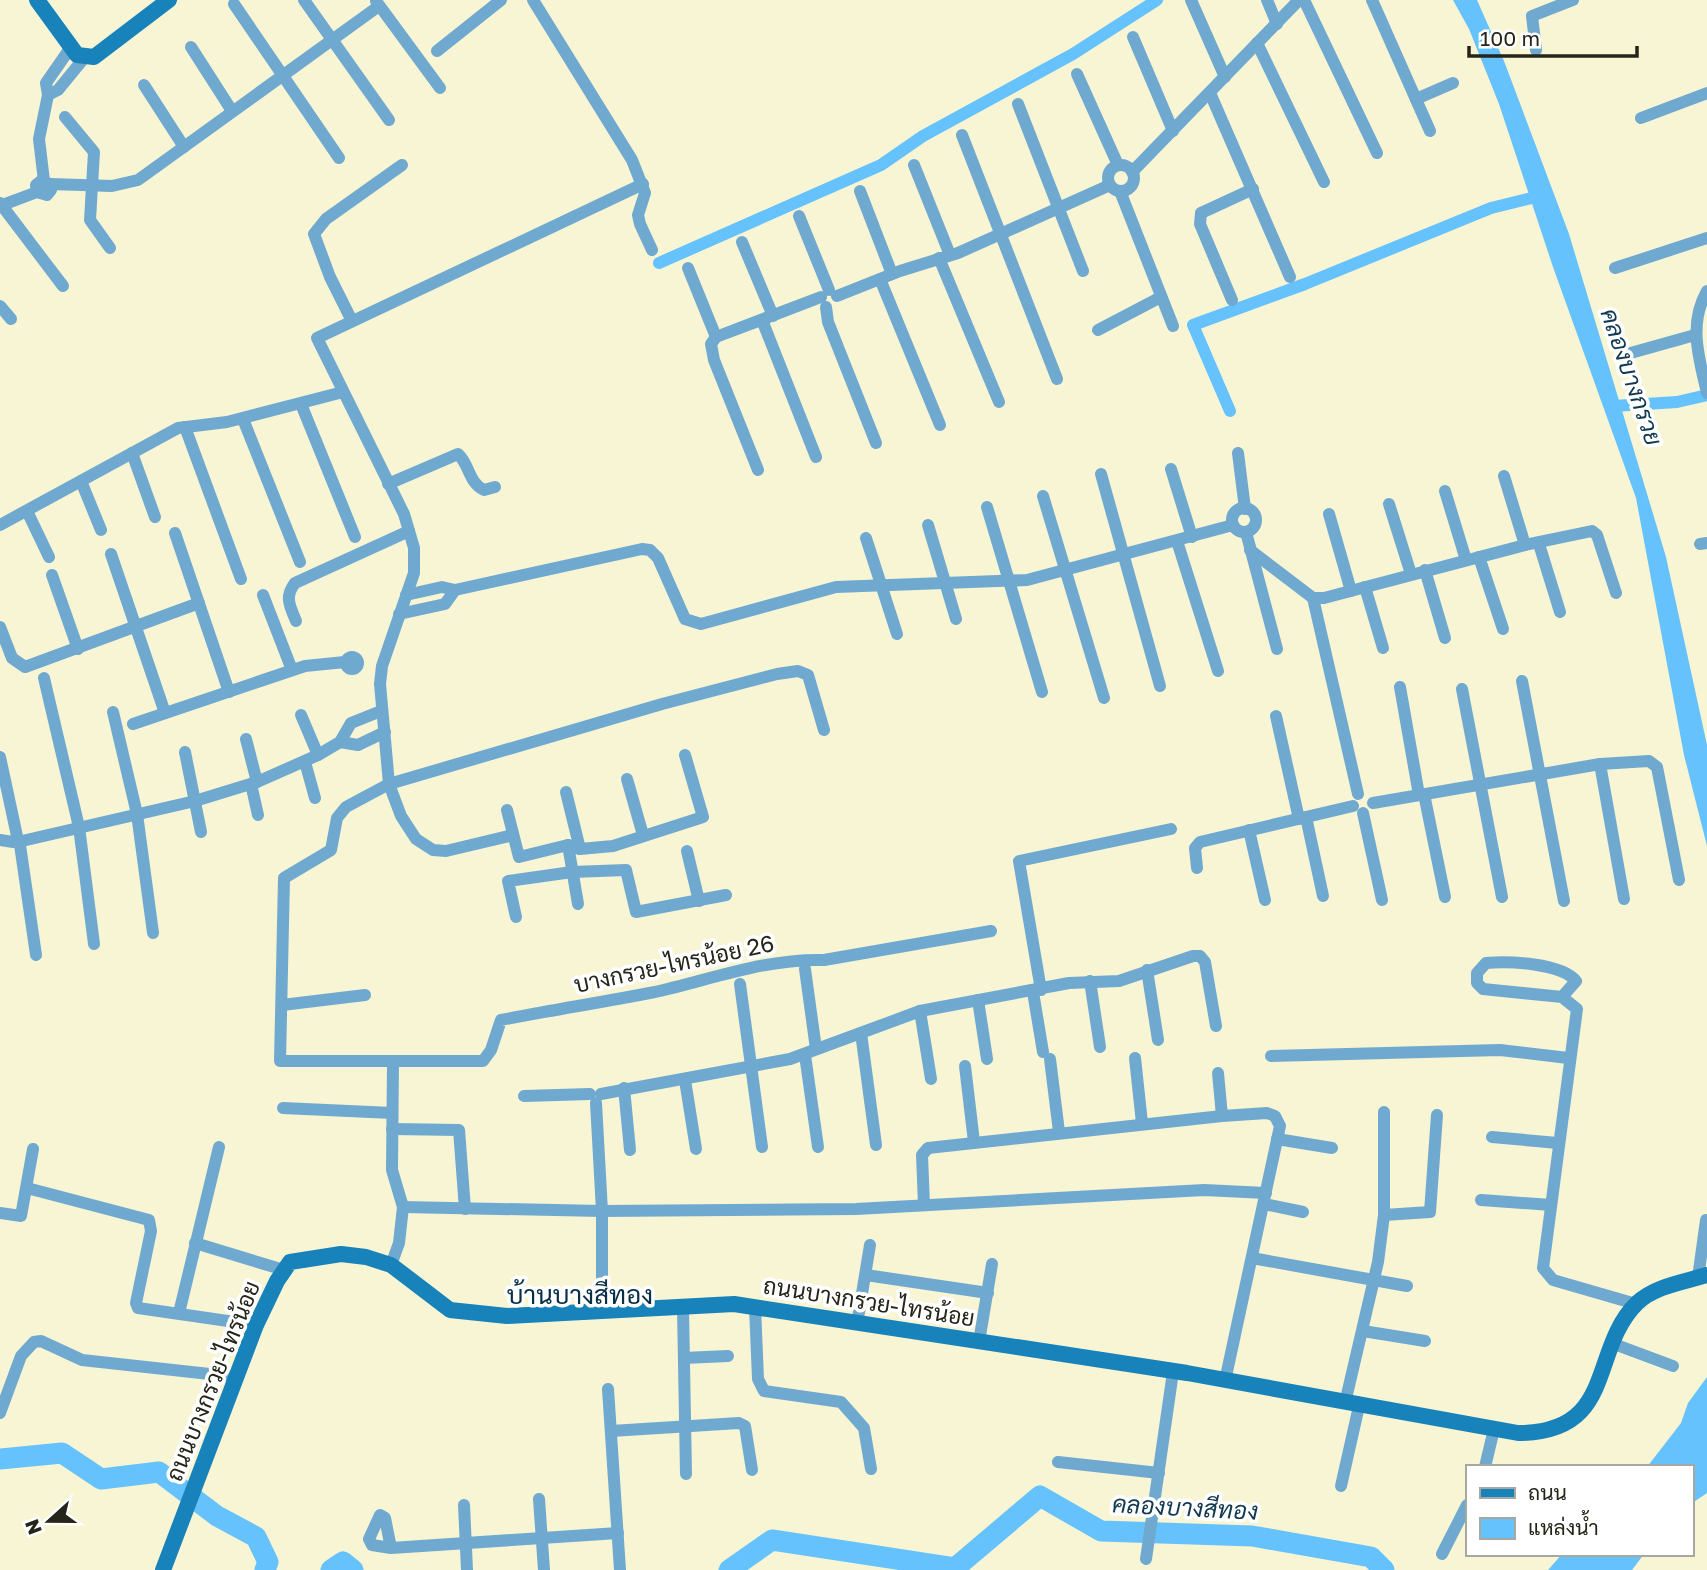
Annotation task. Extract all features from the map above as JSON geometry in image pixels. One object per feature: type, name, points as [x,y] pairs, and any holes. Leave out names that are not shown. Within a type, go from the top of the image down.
[{"type":"main road","points":[[37,0],[77,55],[85,57],[94,57],[103,52],[169,0]]},
{"type":"main road","name":"ถนนบางกรวย-ไทรน้อย","points":[[163,1570],[256,1325],[290,1262],[341,1254],[391,1265],[450,1310],[507,1316],[734,1304],[1173,1372],[1494,1429],[1536,1433],[1557,1426],[1576,1415],[1595,1392],[1625,1320],[1636,1304]]},
{"type":"main road","points":[[1636,1304],[1654,1291],[1704,1276]]},
{"type":"street","points":[[304,0],[389,120]]},
{"type":"street","points":[[437,51],[501,0]]},
{"type":"street","points":[[533,0],[620,139],[643,184],[644,199],[638,215],[652,250]]},
{"type":"street","points":[[1191,0],[1225,77]]},
{"type":"street","points":[[1267,0],[1277,24]]},
{"type":"street","points":[[716,337],[945,257],[1058,208],[1115,188],[1132,185],[1132,172],[1301,0],[1377,153]]},
{"type":"street","points":[[1372,0],[1430,131]]},
{"type":"street","points":[[1536,50],[1532,16],[1573,0]]},
{"type":"street","points":[[63,286],[1,205],[44,185],[112,186],[138,180],[331,40],[377,3],[440,88]]},
{"type":"street","points":[[234,4],[340,158]]},
{"type":"street","points":[[1133,37],[1173,131]]},
{"type":"street","points":[[1257,43],[1324,182]]},
{"type":"street","points":[[44,185],[39,139],[48,95],[46,83],[71,47]]},
{"type":"street","points":[[191,47],[232,111]]},
{"type":"street","points":[[48,95],[58,90],[85,57]]},
{"type":"street","points":[[1077,74],[1118,165],[1132,172]]},
{"type":"street","points":[[1416,99],[1453,83]]},
{"type":"street","points":[[144,85],[184,147]]},
{"type":"street","points":[[1210,93],[1290,276]]},
{"type":"street","points":[[1641,118],[1707,93]]},
{"type":"street","points":[[1018,104],[1083,271]]},
{"type":"street","points":[[65,117],[94,152],[90,220],[110,248]]},
{"type":"street","points":[[962,135],[1057,379]]},
{"type":"street","points":[[352,321],[314,234],[326,219],[402,165]]},
{"type":"street","points":[[914,165],[999,402]]},
{"type":"street","points":[[1118,165],[1109,173],[1173,326]]},
{"type":"street","points":[[513,835],[446,851],[433,850],[416,839],[401,816],[389,784],[381,711],[382,666],[414,573],[415,548],[388,484],[317,338],[643,184]]},
{"type":"street","points":[[1232,300],[1200,224],[1201,213],[1253,189]]},
{"type":"street","points":[[860,191],[886,277],[940,425]]},
{"type":"street","points":[[799,216],[828,297],[828,322],[876,443]]},
{"type":"street","points":[[1615,268],[1707,238]]},
{"type":"street","points":[[742,242],[816,457]]},
{"type":"street","points":[[688,268],[716,337],[711,351],[758,470]]},
{"type":"street","points":[[1706,389],[1695,335],[1697,314],[1707,291]]},
{"type":"street","points":[[1098,330],[1161,297]]},
{"type":"street","points":[[0,306],[11,319]]},
{"type":"street","points":[[1627,354],[1695,335]]},
{"type":"street","points":[[0,525],[185,427],[243,419],[343,392]]},
{"type":"street","points":[[301,404],[355,537]]},
{"type":"street","points":[[243,419],[300,562]]},
{"type":"street","points":[[185,427],[241,579]]},
{"type":"street","points":[[132,453],[155,517]]},
{"type":"street","points":[[1238,453],[1245,509],[1254,515],[1255,520],[1251,530],[1238,531],[1233,525],[1233,516],[1245,509]]},
{"type":"street","points":[[388,484],[458,454],[464,459],[474,485],[484,490],[495,487]]},
{"type":"street","points":[[1171,469],[1192,537]]},
{"type":"street","points":[[1101,474],[1160,686]]},
{"type":"street","points":[[1504,476],[1525,545]]},
{"type":"street","points":[[81,481],[101,530]]},
{"type":"street","points":[[1445,491],[1466,560]]},
{"type":"street","points":[[1043,496],[1104,698]]},
{"type":"street","points":[[1390,504],[1410,574]]},
{"type":"street","points":[[986,507],[1042,692]]},
{"type":"street","points":[[27,511],[49,556]]},
{"type":"street","points":[[1329,514],[1351,591]]},
{"type":"street","points":[[928,525],[956,619]]},
{"type":"street","points":[[406,596],[442,587],[455,590],[642,549],[650,550],[658,558],[680,612],[691,624],[701,624],[836,587],[1009,582],[1065,572],[1233,525]]},
{"type":"street","points":[[296,621],[288,602],[288,592],[295,583],[409,531]]},
{"type":"street","points":[[1313,598],[1592,531],[1597,534],[1616,593]]},
{"type":"street","points":[[1246,532],[1277,649]]},
{"type":"street","points":[[175,533],[229,692]]},
{"type":"street","points":[[866,538],[897,635]]},
{"type":"street","points":[[1177,541],[1218,671]]},
{"type":"street","points":[[1539,544],[1560,612]]},
{"type":"street","points":[[1250,550],[1313,598],[1382,900]]},
{"type":"street","points":[[111,554],[165,713]]},
{"type":"street","points":[[1479,557],[1503,629]]},
{"type":"street","points":[[1426,570],[1445,638]]},
{"type":"street","points":[[52,575],[78,649]]},
{"type":"street","points":[[1365,587],[1383,648]]},
{"type":"street","points":[[399,614],[445,604],[455,590]]},
{"type":"street","points":[[263,595],[292,670]]},
{"type":"street","points":[[0,627],[12,658],[25,667],[200,603]]},
{"type":"street","points":[[133,724],[292,670],[352,663],[382,666]]},
{"type":"street","points":[[365,996],[282,1005],[284,878],[331,850],[337,818],[346,807],[389,784],[662,704],[798,671],[808,676],[812,685],[824,730]]},
{"type":"street","points":[[44,678],[79,827],[94,944]]},
{"type":"street","points":[[1521,681],[1564,901]]},
{"type":"street","points":[[1400,687],[1445,897]]},
{"type":"street","points":[[1462,689],[1502,897]]},
{"type":"street","points":[[15,841],[195,801],[254,783],[318,755],[340,742],[351,723],[381,711]]},
{"type":"street","points":[[113,712],[137,814],[153,933]]},
{"type":"street","points":[[301,715],[318,755]]},
{"type":"street","points":[[1276,716],[1323,896]]},
{"type":"street","points":[[340,742],[358,746],[385,732]]},
{"type":"street","points":[[246,739],[258,815]]},
{"type":"street","points":[[185,752],[201,832]]},
{"type":"street","points":[[507,810],[519,857],[574,847],[612,845],[703,817],[685,755]]},
{"type":"street","points":[[0,757],[36,955]]},
{"type":"street","points":[[1197,868],[1195,848],[1200,842],[1358,804],[1367,794],[1373,803],[1600,764],[1641,760],[1654,763],[1679,880]]},
{"type":"street","points":[[305,762],[314,797]]},
{"type":"street","points":[[1600,764],[1624,899]]},
{"type":"street","points":[[627,779],[643,835]]},
{"type":"street","points":[[566,792],[574,847],[572,872],[578,904]]},
{"type":"street","points":[[1059,1132],[1019,861],[1171,830]]},
{"type":"street","points":[[1250,830],[1265,900]]},
{"type":"street","points":[[687,851],[699,901]]},
{"type":"street","points":[[516,917],[508,881],[572,872],[626,870],[636,912],[726,895]]},
{"type":"street","name":"บางกรวย-ไทรน้อย 26","points":[[282,1005],[280,1061],[483,1061],[491,1050],[501,1020],[646,993],[779,964],[824,960],[991,931]]},
{"type":"street","points":[[524,1096],[596,1097],[624,1088],[751,1068],[811,1052],[920,1011],[1090,981],[1119,981],[1194,956],[1203,958],[1216,1026]]},
{"type":"street","points":[[1562,997],[1576,981],[1562,971],[1501,962],[1486,963],[1477,973],[1477,983],[1483,989],[1562,997],[1577,1009],[1568,1058],[1545,1273],[1553,1280],[1636,1304]]},
{"type":"street","points":[[804,968],[818,1147]]},
{"type":"street","points":[[1147,970],[1158,1040]]},
{"type":"street","points":[[1090,981],[1100,1047]]},
{"type":"street","points":[[740,984],[762,1147]]},
{"type":"street","points":[[978,1000],[987,1059]]},
{"type":"street","points":[[920,1011],[931,1079]]},
{"type":"street","points":[[861,1033],[876,1145]]},
{"type":"street","points":[[1271,1056],[1500,1050],[1568,1058]]},
{"type":"street","points":[[1135,1058],[1142,1124]]},
{"type":"street","points":[[391,1265],[398,1243],[403,1208],[392,1170],[393,1062]]},
{"type":"street","points":[[965,1066],[974,1142]]},
{"type":"street","points":[[1218,1073],[1222,1116]]},
{"type":"street","points":[[685,1080],[696,1149]]},
{"type":"street","points":[[624,1088],[630,1150]]},
{"type":"street","points":[[596,1097],[602,1211],[601,1311]]},
{"type":"street","points":[[283,1108],[392,1113]]},
{"type":"street","points":[[1341,1486],[1363,1331],[1376,1280],[1384,1215],[1384,1112]]},
{"type":"street","points":[[924,1205],[925,1150],[1059,1132],[1222,1116],[1267,1113],[1275,1116],[1280,1126],[1225,1381]]},
{"type":"street","points":[[1384,1215],[1430,1212],[1437,1115]]},
{"type":"street","points":[[392,1129],[459,1130],[465,1209]]},
{"type":"street","points":[[1492,1136],[1558,1143]]},
{"type":"street","points":[[1277,1139],[1332,1148]]},
{"type":"street","points":[[180,1309],[219,1147]]},
{"type":"street","points":[[0,1213],[21,1216],[33,1149]]},
{"type":"street","points":[[27,1188],[149,1220],[151,1231],[136,1303],[138,1308],[256,1325]]},
{"type":"street","points":[[403,1208],[602,1211],[856,1209],[1204,1190],[1265,1199],[1303,1212]]},
{"type":"street","points":[[1481,1200],[1551,1205]]},
{"type":"street","points":[[1704,1276],[1706,1220]]},
{"type":"street","points":[[195,1243],[284,1270]]},
{"type":"street","points":[[857,1324],[870,1245]]},
{"type":"street","points":[[1252,1258],[1407,1286]]},
{"type":"street","points":[[979,1342],[992,1264]]},
{"type":"street","points":[[866,1275],[988,1293]]},
{"type":"street","points":[[755,1307],[758,1379],[764,1391],[841,1402],[864,1428],[871,1469]]},
{"type":"street","points":[[683,1308],[686,1474]]},
{"type":"street","points":[[1363,1331],[1425,1341]]},
{"type":"street","points":[[0,1413],[21,1356],[34,1342],[41,1341],[82,1360],[237,1377]]},
{"type":"street","points":[[1614,1344],[1673,1366]]},
{"type":"street","points":[[684,1358],[728,1356]]},
{"type":"street","points":[[1147,1554],[1173,1372]]},
{"type":"street","points":[[608,1389],[620,1570]]},
{"type":"street","points":[[611,1431],[739,1423],[745,1426],[752,1470]]},
{"type":"street","points":[[1485,1465],[1494,1429]]},
{"type":"street","points":[[1058,1462],[1159,1473]]},
{"type":"street","points":[[539,1499],[544,1570]]},
{"type":"street","points":[[464,1505],[467,1570]]},
{"type":"street","points":[[1442,1554],[1466,1507]]},
{"type":"street","points":[[391,1548],[618,1533]]},
{"type":"water","points":[[1453,0],[1477,0],[1504,61],[1569,234],[1666,557],[1707,745],[1707,846],[1684,755],[1636,498],[1553,267],[1499,104],[1469,29]]},
{"type":"water","points":[[1707,1377],[1707,1493],[1693,1503],[1693,1465],[1649,1465],[1681,1423],[1688,1403]]},
{"type":"water","points":[[1560,1556],[1642,1556],[1632,1570],[1548,1570]]},
{"type":"waterway","points":[[659,263],[881,165],[923,136],[1073,54],[1157,0]]},
{"type":"waterway","points":[[1230,411],[1193,325],[1305,284],[1491,208],[1544,195]]},
{"type":"waterway","name":"คลองบางกรวย","points":[[1614,406],[1677,402],[1707,395]]},
{"type":"waterway","name":"คลองบางสีทอง","points":[[0,1459],[62,1453],[101,1479],[159,1472],[217,1516],[256,1537],[268,1562],[265,1570]]},
{"type":"waterway","name":"คลองบางสีทอง","points":[[729,1570],[772,1540],[955,1568],[1040,1496],[1101,1531],[1252,1536],[1371,1557],[1384,1570]]},
{"type":"waterway","name":"คลองบางสีทอง","points":[[331,1570],[343,1562],[353,1570]]},
{"type":"district","name":"บ้านบางสีทอง","points":[[580,1295]]}]
